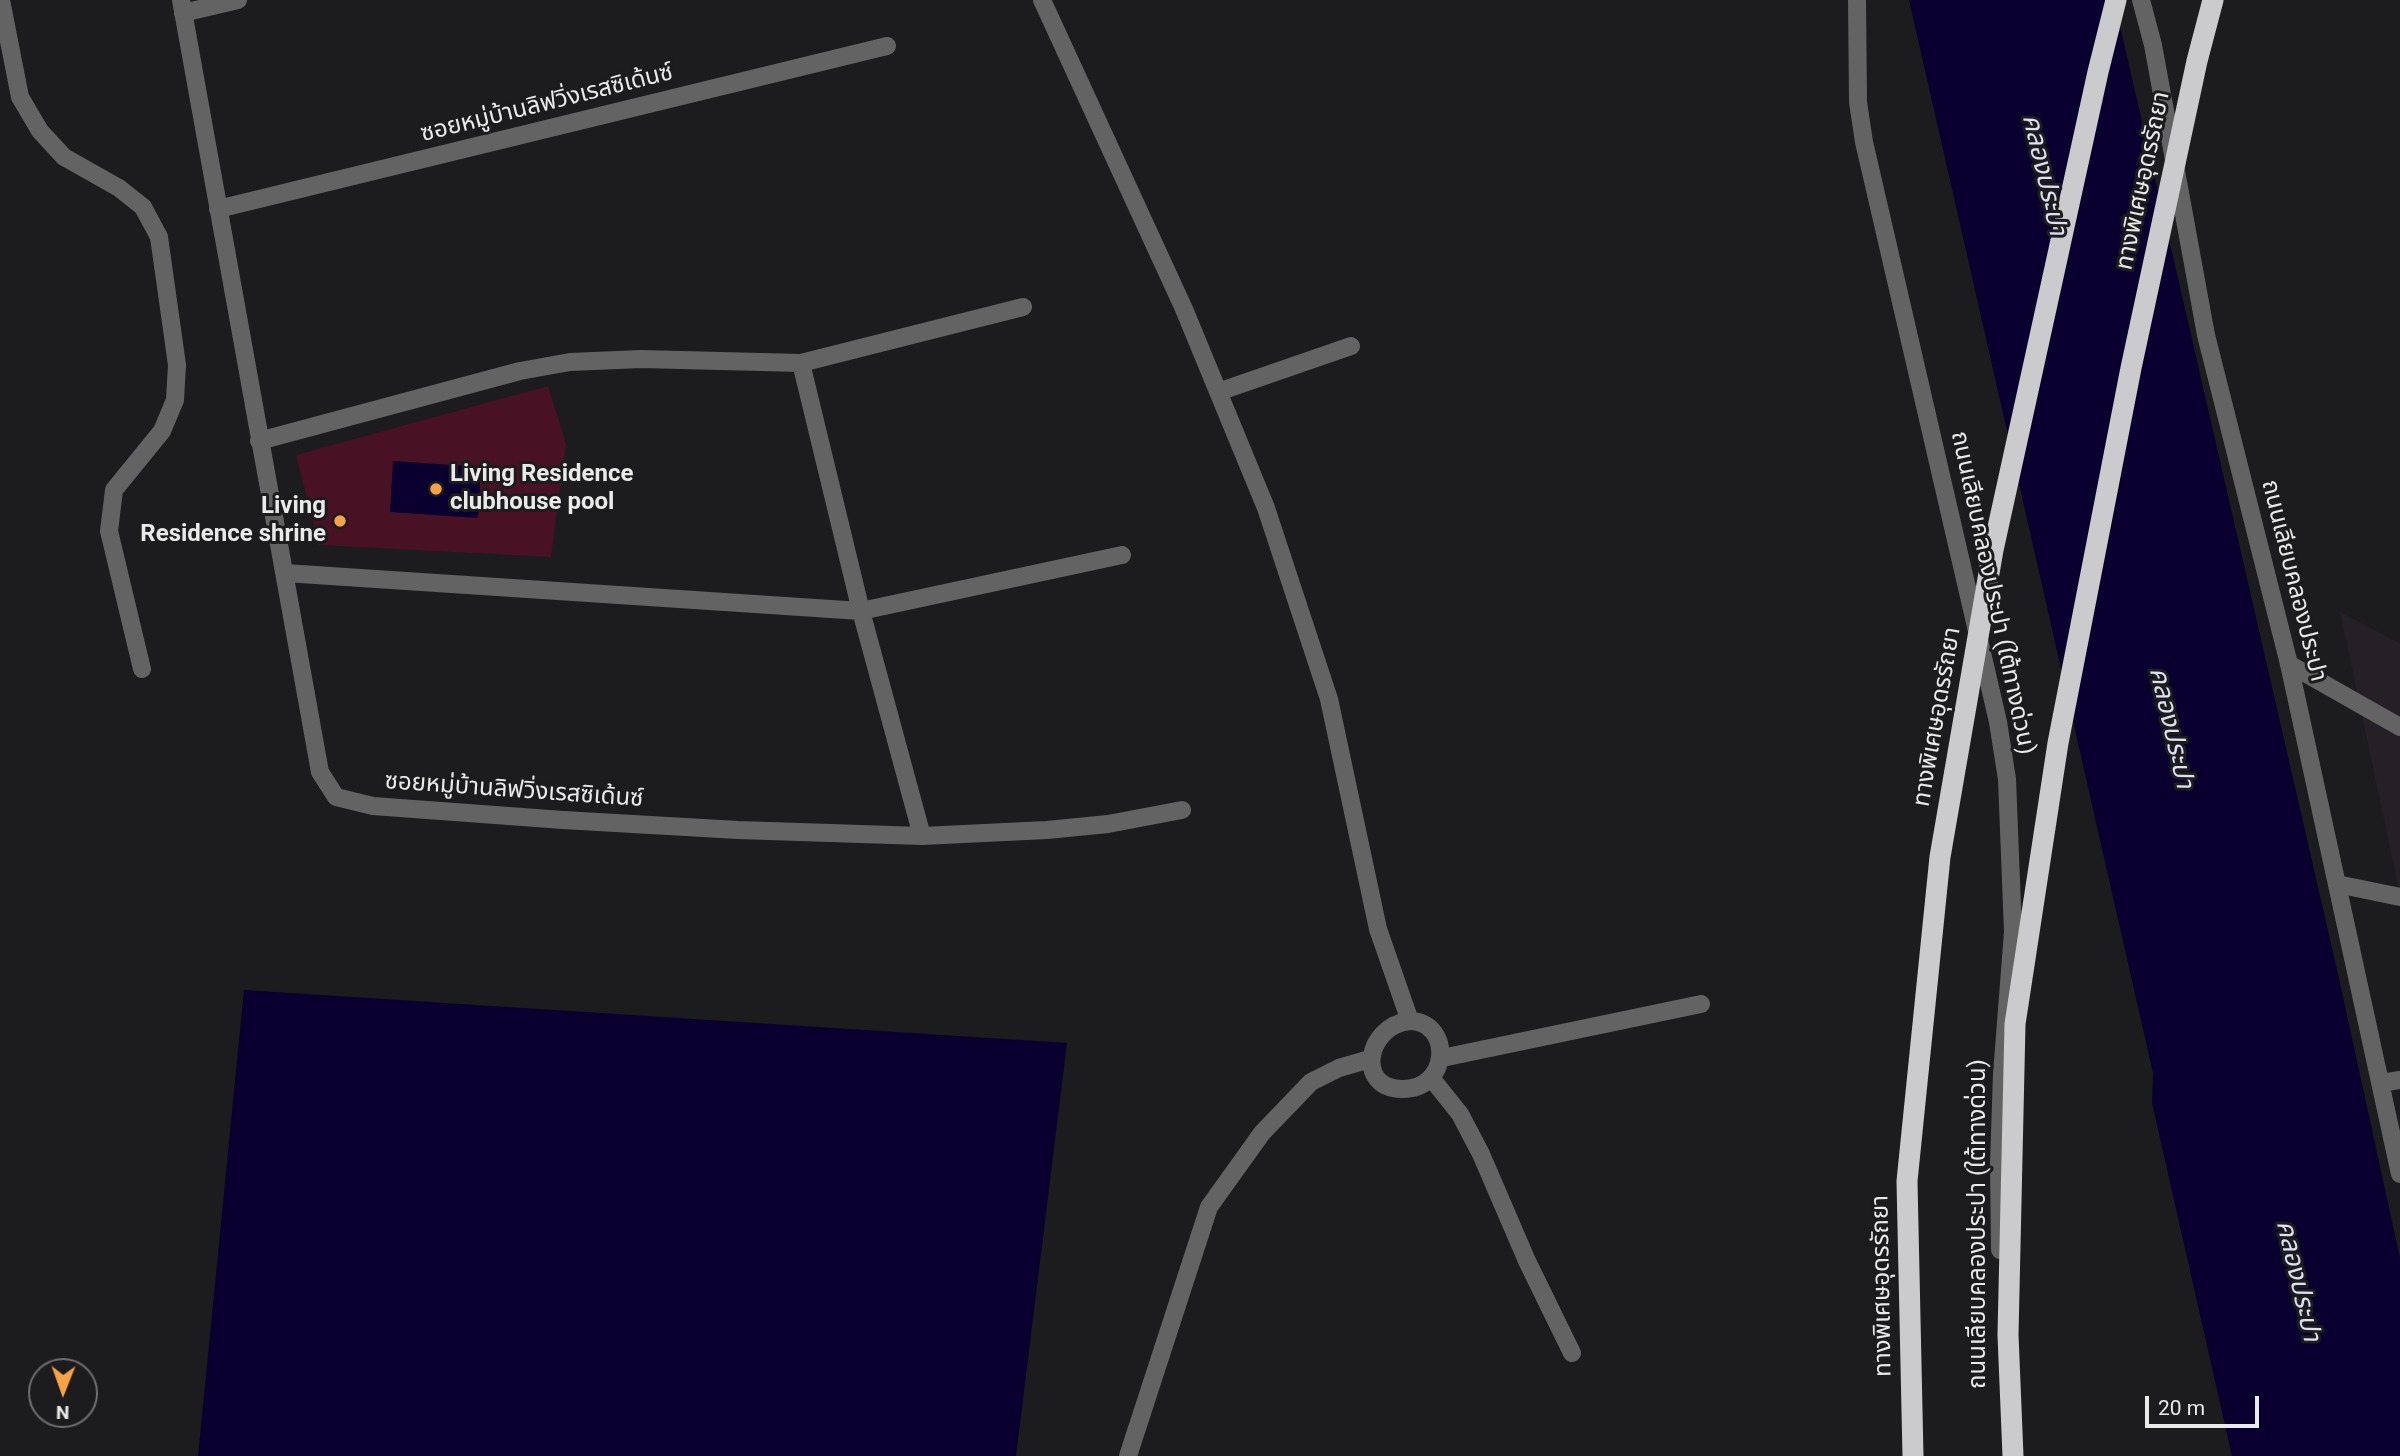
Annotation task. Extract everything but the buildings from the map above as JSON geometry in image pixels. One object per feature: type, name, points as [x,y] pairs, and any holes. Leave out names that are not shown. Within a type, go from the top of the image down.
[{"type":"highway","name":"ทางพิเศษอุดรรัถยา","points":[[1913,1456],[1908,1181],[1940,858],[1993,550],[2116,0]]},
{"type":"highway","name":"ทางพิเศษอุดรรัถยา","points":[[2013,1456],[2008,1335],[2015,1024],[2061,730],[2131,368],[2197,61],[2213,0]]},
{"type":"street","points":[[1,0],[20,97],[40,131],[64,157],[119,188],[143,207],[159,237],[177,365],[175,400],[162,431],[114,490],[109,531],[142,669]]},
{"type":"street","points":[[182,6],[238,0]]},
{"type":"street","points":[[1042,0],[1184,309],[1266,509],[1329,699],[1378,929],[1410,1021]]},
{"type":"street","name":"ถนนเลียบคลองประปา (ใต้ทางด่วน)","points":[[1857,0],[1858,102],[1864,142],[1998,722],[2007,779],[2013,932],[2001,1074],[1999,1163],[2004,1456]]},
{"type":"street","name":"ถนนเลียบคลองประปา","points":[[2141,0],[2153,45],[2206,335],[2289,664],[2399,1170]]},
{"type":"street","name":"ซอยหมู่บ้านลิฟวิ่งเรสซิเด้นซ์","points":[[182,6],[320,772],[336,797],[373,806],[550,819],[738,830],[922,836],[1047,831],[1108,824],[1182,810]]},
{"type":"street","name":"ซอยหมู่บ้านลิฟวิ่งเรสซิเด้นซ์","points":[[218,209],[887,46]]},
{"type":"street","points":[[259,441],[520,371],[570,362],[641,359],[801,363],[1023,307]]},
{"type":"street","points":[[1218,392],[1351,346]]},
{"type":"street","points":[[801,363],[861,611],[922,836]]},
{"type":"street","points":[[285,573],[861,611],[1122,555]]},
{"type":"street","points":[[2289,664],[2400,727]]},
{"type":"street","points":[[2337,884],[2400,897]]},
{"type":"street","points":[[1442,1058],[1701,1004]]},
{"type":"street","points":[[1410,1021],[1416,1021],[1433,1031],[1442,1058],[1432,1079],[1417,1088],[1399,1090],[1386,1085],[1374,1075],[1370,1059],[1374,1045],[1382,1034],[1397,1022],[1410,1021]]},
{"type":"street","points":[[1128,1456],[1209,1207],[1262,1133],[1311,1082],[1339,1068],[1370,1059]]},
{"type":"street","points":[[1432,1079],[1460,1114],[1481,1154],[1527,1261],[1572,1353]]},
{"type":"street","points":[[2381,1083],[2400,1080]]},
{"type":"shaded area","points":[[548,386],[566,444],[551,557],[319,545],[296,455]]},
{"type":"shaded area","points":[[2340,612],[2400,643],[2400,895]]},
{"type":"water","name":"คลองประปา","points":[[1909,0],[2114,0],[2338,974],[2400,1258],[2400,1456],[2232,1456],[2152,1103],[2153,1073]]},
{"type":"water","name":"Living Residence clubhouse pool","points":[[393,461],[481,467],[478,518],[390,512]]},
{"type":"water","points":[[244,990],[1067,1043],[1016,1456],[198,1456]]},
{"type":"place","name":"Living Residence clubhouse pool","points":[[436,489]]},
{"type":"place","name":"Living Residence shrine","points":[[340,521]]}]
